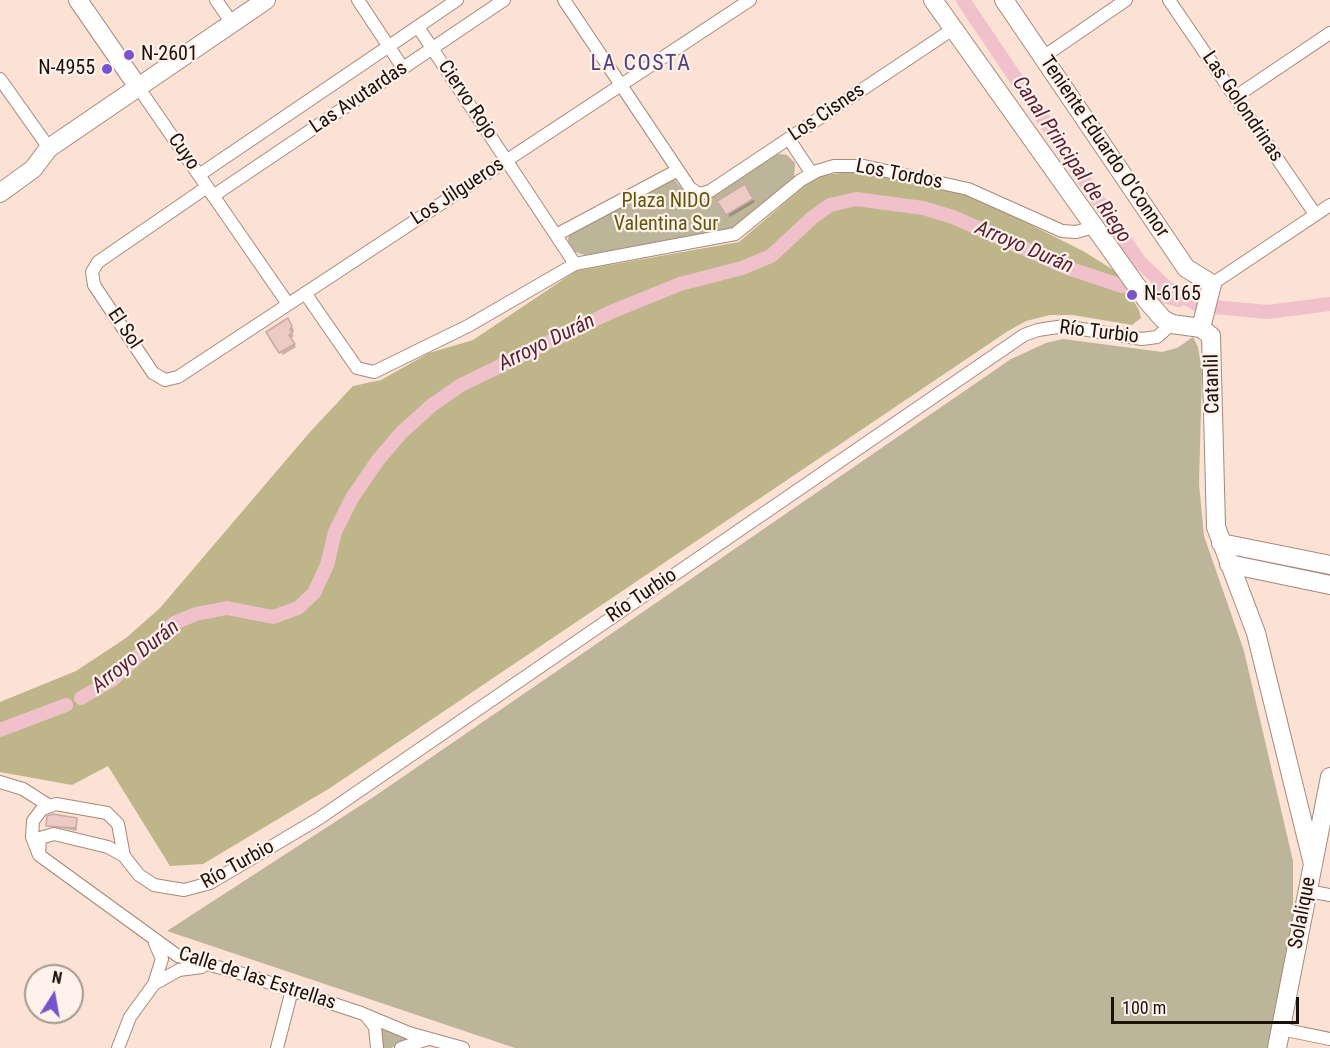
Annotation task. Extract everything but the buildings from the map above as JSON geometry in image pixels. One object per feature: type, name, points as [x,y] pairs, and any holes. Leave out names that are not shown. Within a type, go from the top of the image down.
[{"type":"street","name":"Cuyo","points":[[78,0],[288,304]]},
{"type":"street","points":[[216,0],[232,23]]},
{"type":"street","points":[[0,193],[33,170],[49,148],[266,0]]},
{"type":"street","name":"Ciervo Rojo","points":[[357,0],[403,68]]},
{"type":"street","name":"Las Avutardas","points":[[199,175],[457,0]]},
{"type":"street","name":"Las Avutardas","points":[[92,272],[98,262],[403,68],[504,0]]},
{"type":"street","points":[[556,235],[678,170],[564,0]]},
{"type":"street","name":"Los Jilgueros","points":[[165,380],[178,377],[750,0]]},
{"type":"street","points":[[933,0],[1148,302],[1163,319],[1172,324]]},
{"type":"street","name":"Teniente Eduardo O'Connor","points":[[1004,0],[1186,268],[1212,284]]},
{"type":"street","points":[[1043,57],[1126,0]]},
{"type":"street","name":"Las Golondrinas","points":[[1169,0],[1315,214]]},
{"type":"street","name":"Ciervo Rojo","points":[[418,27],[575,264]]},
{"type":"street","name":"Los Cisnes","points":[[678,170],[692,191],[699,194],[710,191],[953,29]]},
{"type":"street","points":[[1235,97],[1330,33]]},
{"type":"street","points":[[0,79],[49,148]]},
{"type":"street","points":[[789,139],[812,174]]},
{"type":"street","name":"Los Tordos","points":[[575,264],[728,237],[742,230],[812,174],[843,165],[864,166],[977,192],[1062,231],[1094,227]]},
{"type":"street","points":[[1201,328],[1212,284],[1330,205]]},
{"type":"street","points":[[305,293],[354,365],[365,372],[379,370],[468,326],[575,264]]},
{"type":"street","name":"El Sol","points":[[92,272],[94,285],[133,344],[153,373],[165,380]]},
{"type":"street","name":"Catanlil","points":[[1172,324],[1201,328],[1209,332],[1212,339],[1214,511],[1221,543],[1256,633],[1313,864]]},
{"type":"street","name":"Río Turbio","points":[[124,856],[139,876],[154,885],[184,890],[210,883],[318,819],[1024,335],[1038,330],[1064,326],[1135,339],[1150,339],[1163,334],[1172,324]]},
{"type":"street","points":[[1221,543],[1330,565]]},
{"type":"street","points":[[1229,564],[1330,585]]},
{"type":"street","name":"Solalique","points":[[1277,1048],[1313,864],[1324,839],[1330,777]]},
{"type":"street","points":[[0,782],[23,789],[48,805]]},
{"type":"street","points":[[39,855],[34,846],[32,829],[36,814],[48,805],[62,804],[112,816],[118,824],[124,856]]},
{"type":"street","points":[[39,855],[40,838],[48,834],[92,842],[124,856]]},
{"type":"street","name":"Calle de las Estrellas","points":[[39,855],[154,942],[178,956],[292,990],[449,1046],[463,1048]]},
{"type":"street","points":[[1308,891],[1330,895]]},
{"type":"street","points":[[118,1048],[130,1017],[160,972],[162,959],[154,942]]},
{"type":"street","points":[[154,984],[179,970],[218,967]]},
{"type":"street","points":[[277,1048],[292,990]]},
{"type":"street","points":[[361,1013],[375,1027],[377,1048]]},
{"type":"street","points":[[1281,1029],[1330,1039]]},
{"type":"street","points":[[401,1048],[431,1039]]},
{"type":"green space","name":"Plaza NIDO Valentina Sur","points":[[773,155],[787,155],[795,163],[794,178],[741,223],[730,229],[585,255],[575,252],[568,241],[569,234],[674,179],[696,207]]},
{"type":"green space","points":[[1193,337],[1198,347],[1202,371],[1199,484],[1204,536],[1244,651],[1293,861],[1293,916],[1269,1048],[515,1048],[167,931],[375,796],[1011,359],[1046,343],[1063,339],[1162,352],[1177,348]]},
{"type":"green space","points":[[382,1028],[409,1039],[391,1048],[382,1048]]},
{"type":"shaded area","points":[[860,171],[971,195],[1083,251],[1115,271],[1139,310],[1141,318],[1132,325],[1073,315],[1050,315],[1026,321],[1008,331],[330,788],[203,864],[170,866],[108,766],[72,785],[0,772],[0,702],[76,671],[126,638],[160,608],[310,432],[353,386],[381,380],[429,353],[473,340],[576,271],[739,242],[809,182],[824,175]]},
{"type":"waterway","name":"Canal Principal de Riego","points":[[963,0],[1139,261],[1166,287],[1196,304]]},
{"type":"waterway","name":"Arroyo Durán","points":[[81,698],[112,680],[174,623],[196,614],[227,608],[273,617],[298,608],[314,593],[327,565],[335,532],[352,498],[378,460],[401,433],[432,405],[461,385],[611,312],[680,284],[742,268],[771,256],[813,217],[830,205],[856,199],[923,208],[953,217],[1068,268],[1122,286]]},
{"type":"waterway","name":"Arroyo Durán","points":[[1155,294],[1179,300]]},
{"type":"waterway","name":"Arroyo Durán","points":[[1213,307],[1268,312],[1330,304]]},
{"type":"waterway","name":"Arroyo Durán","points":[[0,730],[66,705]]},
{"type":"place","name":"N-2601","points":[[129,55]]},
{"type":"place","name":"N-4955","points":[[107,69]]},
{"type":"place","name":"N-6165","points":[[1132,295]]},
{"type":"district","name":"LA COSTA","points":[[641,64]]}]
